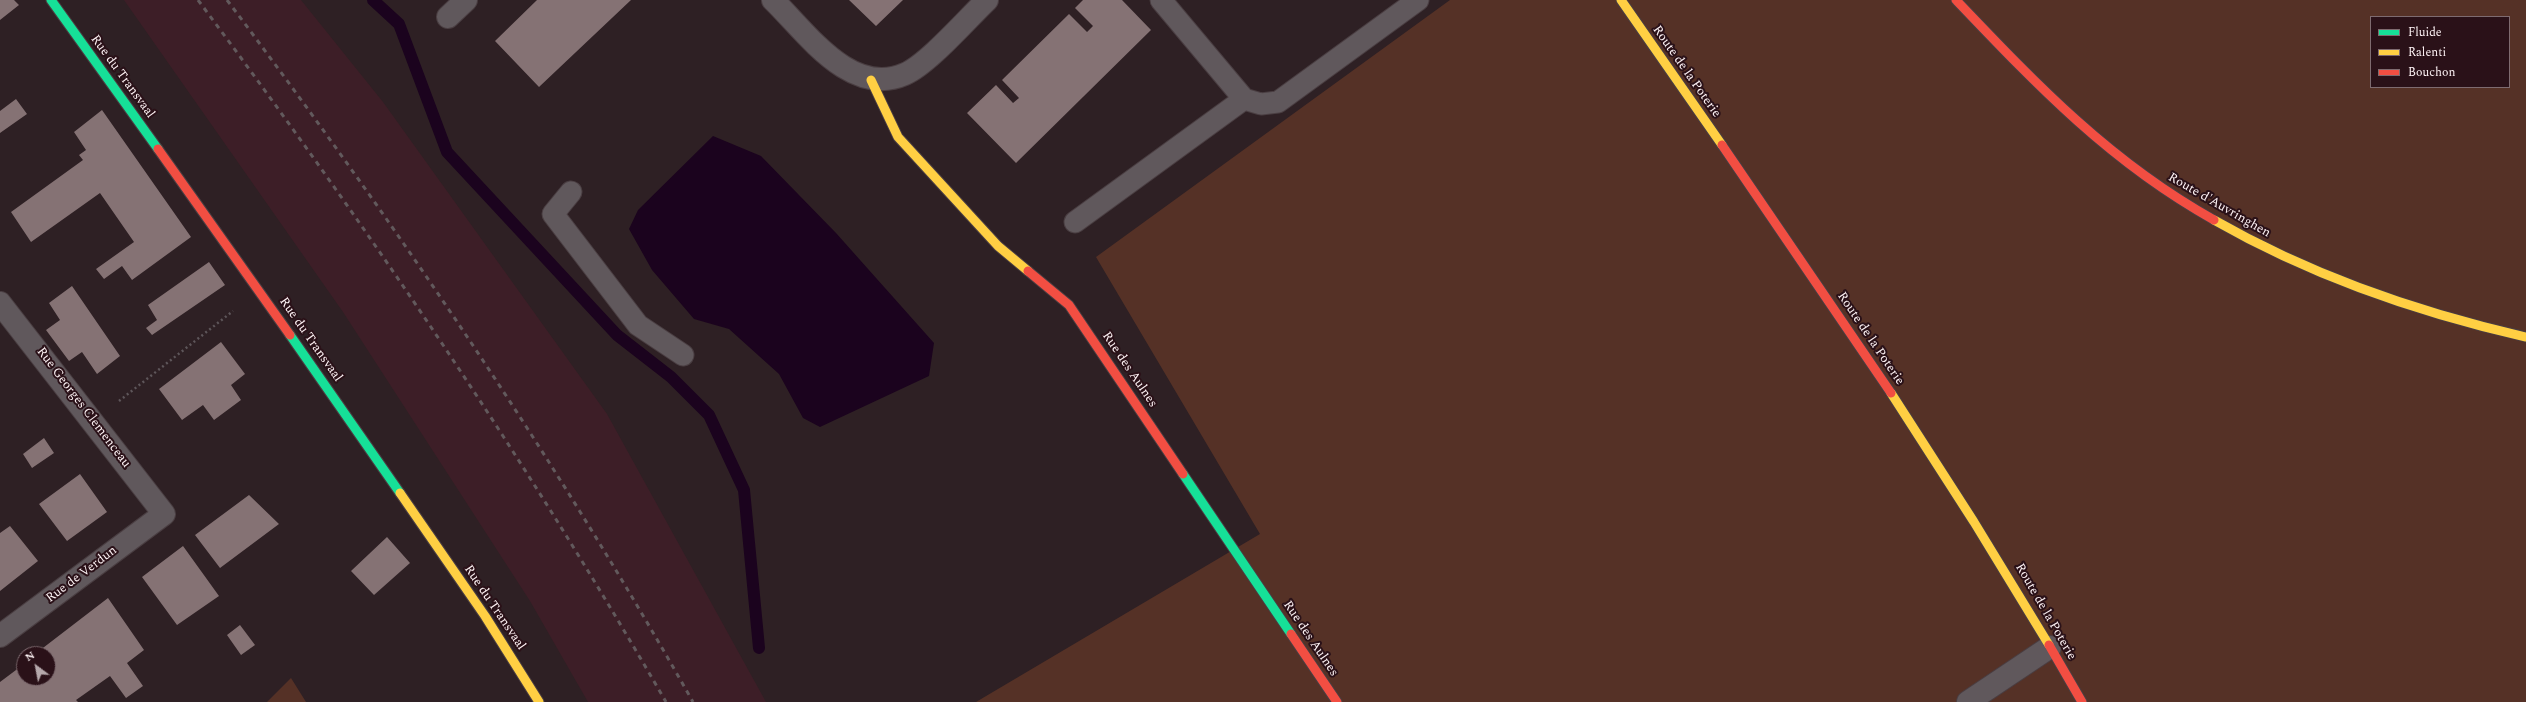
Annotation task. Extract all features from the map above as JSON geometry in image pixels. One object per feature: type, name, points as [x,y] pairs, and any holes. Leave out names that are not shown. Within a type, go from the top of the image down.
[{"type":"street","name":"Rue du Transvaal","points":[[51,0],[260,290],[483,615],[539,702]]},
{"type":"street","points":[[448,18],[466,0]]},
{"type":"street","points":[[773,0],[837,62],[856,75],[871,80],[905,74],[921,63],[987,0]]},
{"type":"street","name":"Route de la Poterie","points":[[1620,0],[1939,465],[2082,702]]},
{"type":"street","name":"Route d'Auvringhen","points":[[1956,0],[2039,87],[2085,129],[2141,174],[2191,207],[2250,240],[2346,285],[2448,320],[2526,337]]},
{"type":"street","name":"Rue des Aulnes","points":[[871,80],[898,137],[998,246],[1069,305],[1337,702]]},
{"type":"street","name":"Rue Georges Clemenceau","points":[[0,303],[164,514]]},
{"type":"street","name":"Rue de Verdun","points":[[0,636],[164,514]]},
{"type":"street","points":[[1968,702],[2050,647]]},
{"type":"lane","points":[[1161,0],[1244,99],[1261,104],[1278,102],[1418,0]]},
{"type":"lane","points":[[1075,222],[1244,99]]},
{"type":"lane","points":[[571,192],[553,214],[638,325],[683,355]]},
{"type":"path","points":[[93,421],[260,290]]},
{"type":"shaded area","points":[[124,0],[301,0],[383,102],[607,414],[766,702],[588,702],[530,601],[343,312]]},
{"type":"shaded area","points":[[1450,0],[2526,0],[2526,702],[976,702],[1260,534],[1096,257]]},
{"type":"shaded area","points":[[713,136],[761,156],[836,233],[934,343],[929,376],[820,427],[803,418],[779,374],[729,329],[694,319],[652,270],[629,229],[638,210]]},
{"type":"shaded area","points":[[291,678],[306,702],[267,702]]},
{"type":"building","points":[[0,0],[14,0],[19,5],[0,20]]},
{"type":"building","points":[[537,0],[631,0],[539,87],[495,41]]},
{"type":"building","points":[[849,0],[903,0],[876,26]]},
{"type":"building","points":[[1083,0],[1122,0],[1151,30],[1016,163],[967,113],[996,85],[1013,103],[1019,98],[1002,80],[1069,14],[1087,32],[1093,26],[1075,8]]},
{"type":"building","points":[[16,99],[27,114],[0,133],[0,111]]},
{"type":"building","points":[[102,110],[191,237],[132,280],[122,266],[104,279],[96,269],[134,242],[100,193],[31,242],[11,212],[83,160],[79,155],[86,150],[74,132]]},
{"type":"building","points":[[209,262],[225,285],[152,335],[146,328],[157,320],[148,305]]},
{"type":"building","points":[[72,286],[120,356],[97,374],[82,352],[69,361],[46,330],[60,320],[49,303]]},
{"type":"building","points":[[221,342],[245,374],[231,385],[241,400],[214,420],[203,405],[182,420],[159,389]]},
{"type":"building","points":[[44,438],[54,453],[32,468],[23,454]]},
{"type":"building","points":[[80,474],[107,512],[67,541],[39,504]]},
{"type":"building","points":[[249,495],[279,524],[220,568],[195,535]]},
{"type":"building","points":[[10,526],[38,561],[0,591],[0,533]]},
{"type":"building","points":[[387,537],[410,563],[374,595],[351,571]]},
{"type":"building","points":[[183,546],[219,596],[177,625],[142,577]]},
{"type":"building","points":[[108,598],[144,650],[127,663],[143,686],[126,698],[110,676],[76,700],[78,702],[0,702],[0,682],[16,670],[16,686],[56,686],[56,646],[46,646]]},
{"type":"building","points":[[240,625],[255,645],[241,655],[227,635]]},
{"type":"waterway","points":[[373,0],[399,24],[447,152],[617,335],[671,377],[709,415],[744,490],[759,648]]},
{"type":"railway","points":[[198,0],[323,171],[501,432],[557,521],[666,702]]},
{"type":"railway","points":[[227,0],[352,170],[472,344],[586,521],[693,702]]},
{"type":"traffic: fast","points":[[51,0],[158,149]]},
{"type":"traffic: fast","points":[[290,335],[400,493]]},
{"type":"traffic: fast","points":[[1183,474],[1291,634]]},
{"type":"traffic: slow","points":[[1621,0],[1722,145]]},
{"type":"traffic: slow","points":[[871,80],[898,137],[998,246],[1028,271]]},
{"type":"traffic: slow","points":[[2214,220],[2289,258],[2366,290],[2445,316],[2526,337]]},
{"type":"traffic: slow","points":[[1891,393],[1974,522],[2049,645]]},
{"type":"traffic: slow","points":[[400,493],[485,616],[539,702]]},
{"type":"traffic: jam","points":[[1956,0],[2016,62],[2076,120],[2141,173],[2176,197],[2214,220]]},
{"type":"traffic: jam","points":[[1722,145],[1891,393]]},
{"type":"traffic: jam","points":[[158,149],[290,335]]},
{"type":"traffic: jam","points":[[1028,271],[1069,305],[1183,474]]},
{"type":"traffic: jam","points":[[1291,634],[1337,702]]},
{"type":"traffic: jam","points":[[2049,645],[2082,702]]}]
